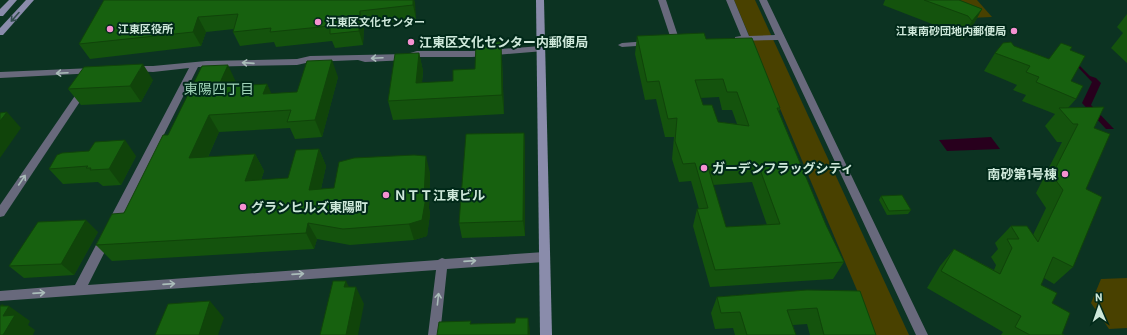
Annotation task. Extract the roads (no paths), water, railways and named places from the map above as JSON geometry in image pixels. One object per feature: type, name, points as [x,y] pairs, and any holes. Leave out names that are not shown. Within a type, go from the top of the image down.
[{"type":"street","points":[[0,14],[13,0]]},
{"type":"street","points":[[0,34],[30,0]]},
{"type":"street","points":[[540,0],[546,335]]},
{"type":"street","points":[[622,45],[672,42],[662,0]]},
{"type":"street","points":[[730,0],[746,39]]},
{"type":"street","points":[[763,0],[922,335]]},
{"type":"street","points":[[731,40],[781,37]]},
{"type":"street","points":[[123,68],[153,69],[541,49]]},
{"type":"street","points":[[79,290],[194,66]]},
{"type":"street","points":[[0,75],[100,70],[0,213]]},
{"type":"street","points":[[0,296],[442,263],[544,257]]},
{"type":"street","points":[[434,335],[442,263]]},
{"type":"place","name":"江東区文化センター","points":[[318,22]]},
{"type":"place","name":"江東区役所","points":[[110,29]]},
{"type":"place","name":"江東南砂団地内郵便局","points":[[1014,31]]},
{"type":"place","name":"江東区文化センター内郵便局","points":[[411,42]]},
{"type":"place","name":"ガーデンフラッグシティ","points":[[704,168]]},
{"type":"place","name":"南砂第1号棟","points":[[1065,174]]},
{"type":"place","name":"ＮＴＴ江東ビル","points":[[386,195]]},
{"type":"place","name":"グランヒルズ東陽町","points":[[243,207]]},
{"type":"district","name":"東陽四丁目","points":[[219,89]]}]
